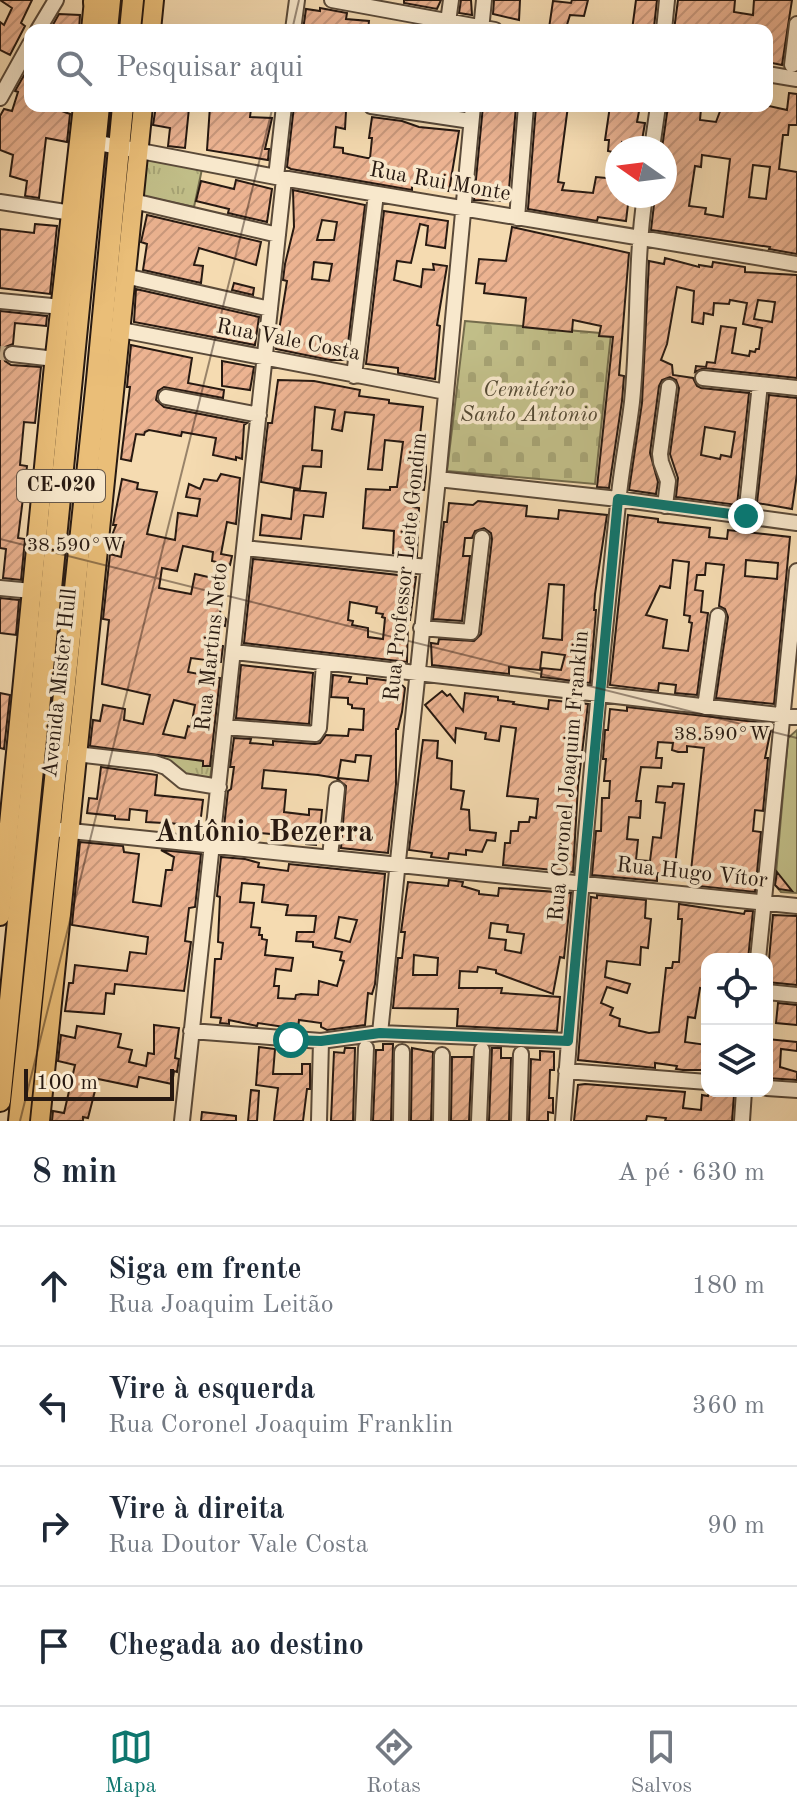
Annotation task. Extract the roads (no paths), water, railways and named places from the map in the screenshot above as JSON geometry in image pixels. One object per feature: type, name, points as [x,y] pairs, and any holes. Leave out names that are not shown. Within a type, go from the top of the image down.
[{"type":"highway","points":[[98,0],[105,24]]},
{"type":"highway","points":[[131,24],[133,0]]},
{"type":"highway","name":"Avenida Mister Hull","points":[[0,1101],[18,827],[61,364],[88,138],[97,112]]},
{"type":"highway","name":"Avenida Mister Hull","points":[[19,1121],[58,830],[107,381],[128,150],[124,112]]},
{"type":"main road","points":[[92,24],[98,0]]},
{"type":"main road","points":[[152,24],[154,0]]},
{"type":"main road","name":"Avenida Mister Hull","points":[[0,916],[3,855],[18,827],[32,591],[61,364],[62,307],[72,213],[88,138],[84,112]]},
{"type":"main road","name":"Avenida Mister Hull","points":[[107,381],[121,330],[133,201],[128,150],[141,112]]},
{"type":"main road","name":"Avenida Mister Hull","points":[[40,1121],[58,830]]},
{"type":"street","points":[[42,24],[56,0]]},
{"type":"street","points":[[294,24],[297,0]]},
{"type":"street","points":[[332,0],[388,5],[459,24]]},
{"type":"street","points":[[448,22],[451,0]]},
{"type":"street","points":[[484,0],[486,24]]},
{"type":"street","points":[[665,24],[667,0]]},
{"type":"street","points":[[773,74],[795,72],[797,24]]},
{"type":"street","points":[[0,98],[24,55]]},
{"type":"street","name":"Rua Martins Neto","points":[[182,1121],[278,235],[284,112]]},
{"type":"street","points":[[447,112],[472,114]]},
{"type":"street","points":[[517,218],[526,112]]},
{"type":"street","points":[[654,136],[657,112]]},
{"type":"street","name":"Rua Professor Leite Gondim","points":[[380,1033],[438,479],[472,114]]},
{"type":"street","name":"Rua Rui Monte","points":[[88,138],[128,150],[280,178],[797,264]]},
{"type":"street","points":[[354,376],[376,194]]},
{"type":"street","points":[[133,201],[278,235]]},
{"type":"street","points":[[0,202],[72,213]]},
{"type":"street","name":"Rua Coronel Joaquim Franklin","points":[[563,1121],[599,695],[618,499],[634,380],[644,208]]},
{"type":"street","points":[[125,276],[270,309]]},
{"type":"street","points":[[0,301],[62,307]]},
{"type":"street","name":"Rua Vale Costa","points":[[121,330],[446,392]]},
{"type":"street","points":[[12,354],[61,364]]},
{"type":"street","points":[[703,378],[797,388]]},
{"type":"street","points":[[746,516],[760,384]]},
{"type":"street","points":[[665,506],[668,481],[660,454],[669,387]]},
{"type":"street","points":[[166,397],[259,415]]},
{"type":"street","points":[[438,479],[746,516],[797,519]]},
{"type":"street","points":[[421,628],[471,632],[482,538]]},
{"type":"street","points":[[245,548],[427,567]]},
{"type":"street","points":[[759,953],[790,716],[797,571]]},
{"type":"street","points":[[0,588],[32,591]]},
{"type":"street","points":[[705,707],[718,616]]},
{"type":"street","points":[[235,652],[790,716]]},
{"type":"street","points":[[225,727],[315,734],[319,728],[324,664]]},
{"type":"street","points":[[67,753],[154,763],[166,767],[183,781],[219,787]]},
{"type":"street","points":[[330,857],[337,789]]},
{"type":"street","name":"Rua Hugo Vítor","points":[[18,827],[797,906]]},
{"type":"street","points":[[773,993],[797,995]]},
{"type":"street","points":[[191,1031],[321,1041],[380,1033],[568,1041]]},
{"type":"street","points":[[319,1121],[321,1041]]},
{"type":"street","points":[[363,1121],[366,1048]]},
{"type":"street","points":[[479,1121],[482,1050]]},
{"type":"street","points":[[401,1121],[402,1052]]},
{"type":"street","points":[[519,1121],[521,1054]]},
{"type":"street","points":[[441,1121],[442,1055]]},
{"type":"street","points":[[566,1071],[701,1082]]},
{"type":"street","points":[[773,1088],[797,1090]]},
{"type":"street","points":[[742,1121],[744,1097]]},
{"type":"tunnel","points":[[0,353],[12,354]]},
{"type":"district","name":"Antônio Bezerra","points":[[264,833]]},
{"type":"park label","name":"Cemitério Santo Antonio","points":[[529,402]]}]
